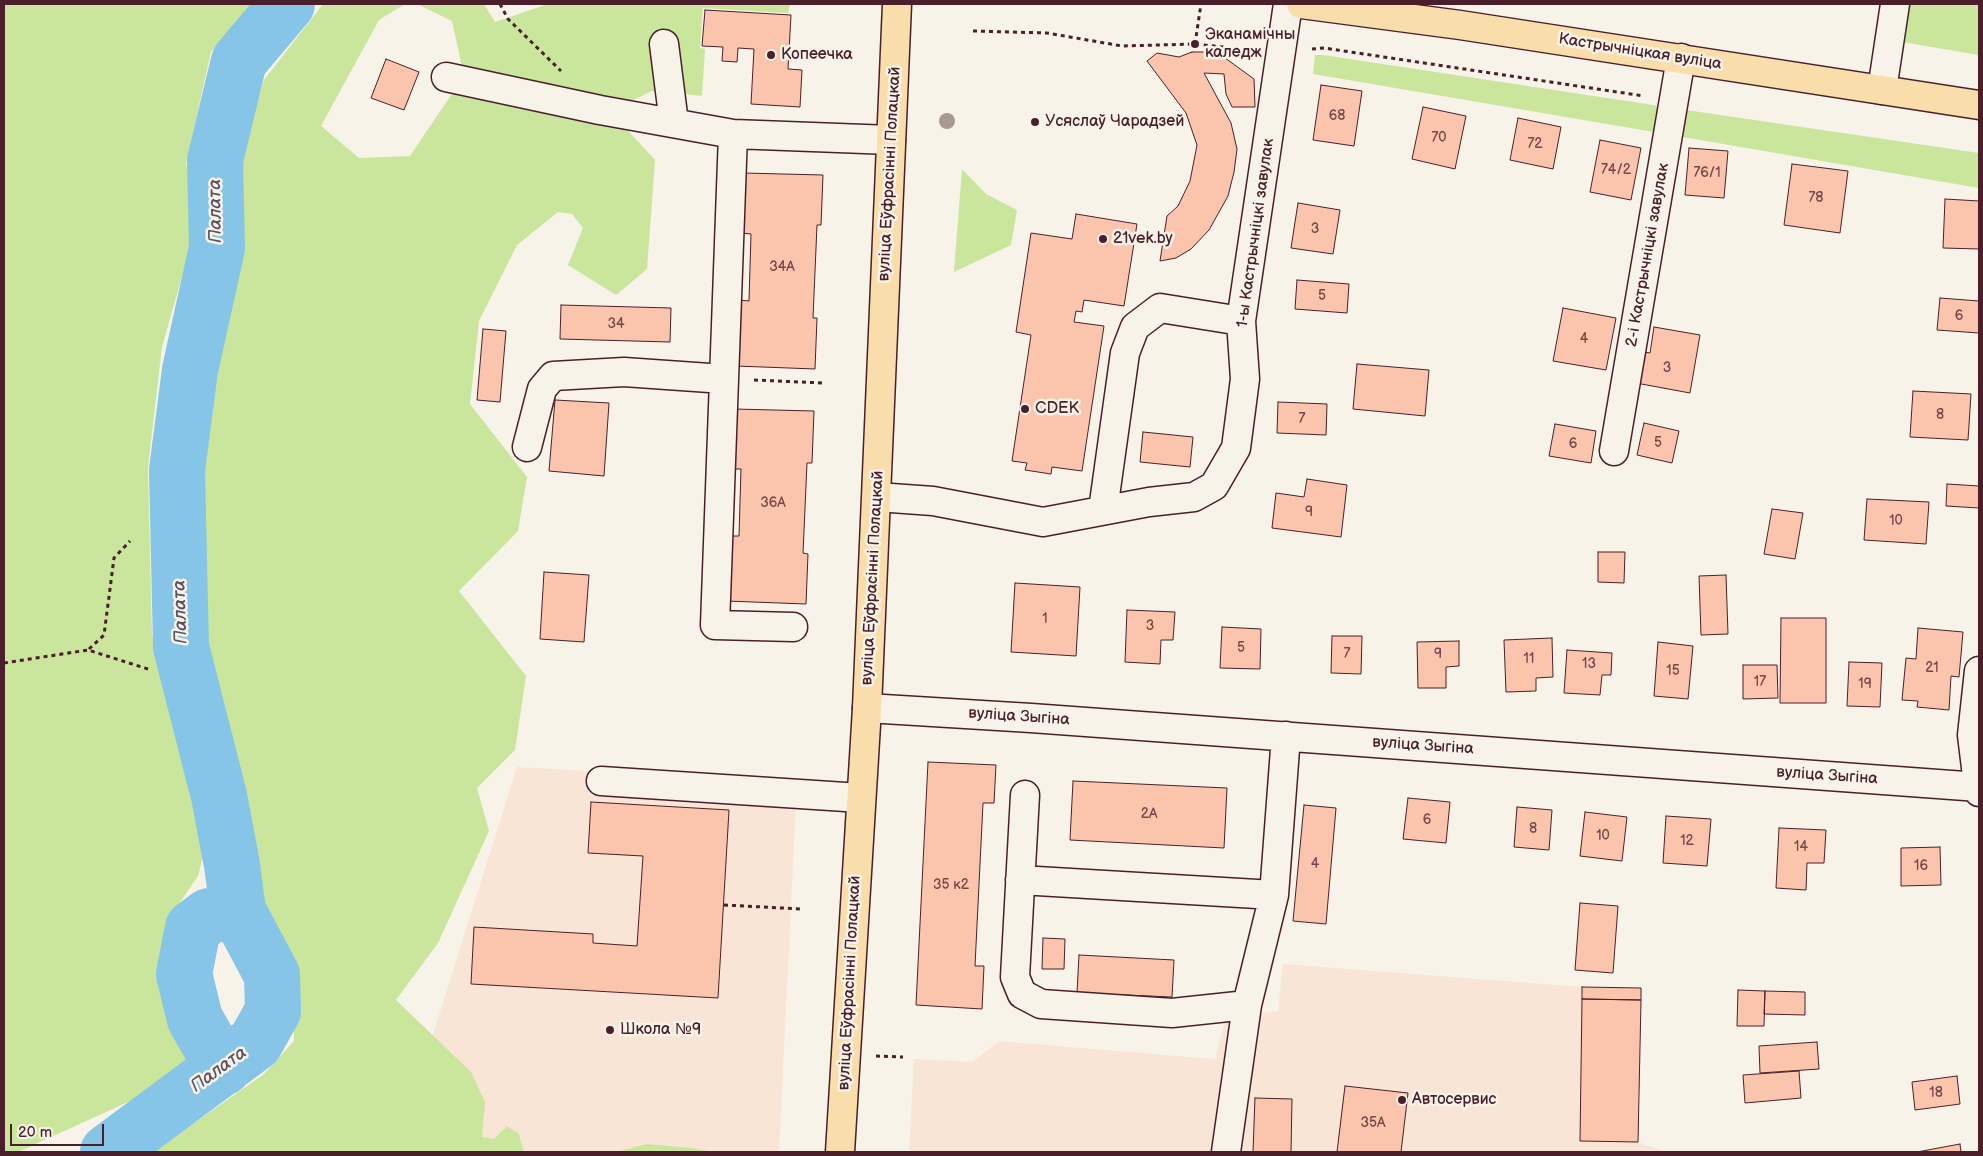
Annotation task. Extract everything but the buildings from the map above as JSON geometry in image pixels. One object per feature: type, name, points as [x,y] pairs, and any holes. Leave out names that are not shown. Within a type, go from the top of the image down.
[{"type":"main road","name":"вуліца Еўфрасінні Полацкай","points":[[840,1152],[867,708],[897,4]]},
{"type":"main road","name":"Кастрычніцкая вуліца","points":[[1301,4],[1681,58],[1979,105]]},
{"type":"street","name":"1-ы Кастрычніцкі завулак","points":[[1103,510],[1194,497],[1214,486],[1236,448],[1245,379],[1241,320],[1288,4]]},
{"type":"street","points":[[1882,90],[1895,4]]},
{"type":"street","points":[[664,44],[674,123]]},
{"type":"street","name":"2-і Кастрычніцкі завулак","points":[[1614,451],[1681,58]]},
{"type":"street","points":[[446,77],[600,110],[733,134],[891,140]]},
{"type":"street","points":[[733,134],[715,625],[793,627]]},
{"type":"street","points":[[876,497],[933,501],[1043,522],[1103,510],[1124,353],[1135,327],[1160,308],[1241,320]]},
{"type":"street","points":[[527,447],[542,389],[553,376],[624,372],[724,379]]},
{"type":"street","points":[[1979,671],[1972,735],[1979,789]]},
{"type":"street","name":"вуліца Зыгіна","points":[[867,708],[1286,736],[1979,789]]},
{"type":"street","points":[[1226,1152],[1247,1004],[1274,895],[1286,736]]},
{"type":"street","points":[[600,781],[861,798]]},
{"type":"street","points":[[1025,795],[1014,977],[1022,994],[1041,1004],[1172,1013],[1247,1004]]},
{"type":"street","points":[[1020,880],[1274,895]]},
{"type":"path","points":[[500,4],[508,19],[565,75]]},
{"type":"path","points":[[1195,44],[1201,4]]},
{"type":"path","points":[[973,31],[1047,33],[1122,46],[1195,44],[1281,52],[1324,48],[1674,101]]},
{"type":"path","points":[[724,379],[823,383]]},
{"type":"path","points":[[88,650],[104,635],[114,558],[130,541]]},
{"type":"path","points":[[4,663],[88,650],[148,669]]},
{"type":"path","points":[[724,905],[801,909]]},
{"type":"shaded area","name":"Школа №9","points":[[517,767],[797,782],[779,1152],[396,1152]]},
{"type":"shaded area","points":[[1283,964],[1582,987],[1641,988],[1638,1142],[1667,1152],[909,1152],[914,1059],[973,1062],[999,1041],[1215,1059],[1226,1018],[1278,1011]]},
{"type":"green space","points":[[4,4],[251,4],[211,52],[186,163],[198,220],[162,347],[148,467],[152,634],[196,787],[206,845],[198,876],[176,908],[166,975],[179,1024],[196,1057],[150,1092],[18,1152],[4,1152]]},
{"type":"green space","points":[[323,4],[405,4],[379,20],[321,126],[359,158],[410,156],[464,76],[452,21],[417,4],[484,4],[495,22],[548,4],[790,4],[788,13],[703,8],[700,48],[705,49],[702,96],[652,91],[610,111],[655,160],[647,269],[616,295],[568,265],[583,228],[572,214],[558,212],[517,245],[479,321],[470,404],[527,477],[518,531],[459,591],[526,676],[515,750],[477,788],[489,831],[438,943],[396,1000],[471,1072],[485,1102],[482,1137],[494,1139],[507,1126],[519,1134],[524,1152],[153,1152],[264,1074],[294,1041],[293,972],[247,913],[249,836],[214,705],[205,645],[203,472],[213,372],[243,251],[239,164],[264,80]]},
{"type":"green space","points":[[1908,4],[1979,4],[1979,55],[1902,42]]},
{"type":"green space","points":[[1315,55],[1660,106],[1660,133],[1313,74]]},
{"type":"green space","points":[[1686,110],[1979,153],[1979,188],[1677,136]]},
{"type":"green space","points":[[962,169],[986,194],[1017,210],[1011,245],[954,272]]},
{"type":"green space","points":[[647,1144],[692,1148],[713,1152],[615,1152]]},
{"type":"waterway","name":"Палата","points":[[108,1152],[255,1043],[273,1011],[272,975],[238,911],[232,865],[219,796],[181,647],[177,470],[190,370],[217,248],[215,160],[239,61],[287,4]]},
{"type":"waterway","points":[[223,1068],[195,1019],[184,974],[193,928],[209,916],[238,911]]},
{"type":"place","name":"Эканамічны каледж","points":[[1195,44]]},
{"type":"place","name":"Копеечка","points":[[771,55]]},
{"type":"place","name":"Усяслаў Чарадзей","points":[[1035,122]]},
{"type":"place","name":"21vek.by","points":[[1103,239]]},
{"type":"place","name":"CDEK","points":[[1025,409]]},
{"type":"place","name":"Школа №9","points":[[610,1030]]},
{"type":"place","name":"Автосервис","points":[[1402,1100]]}]
